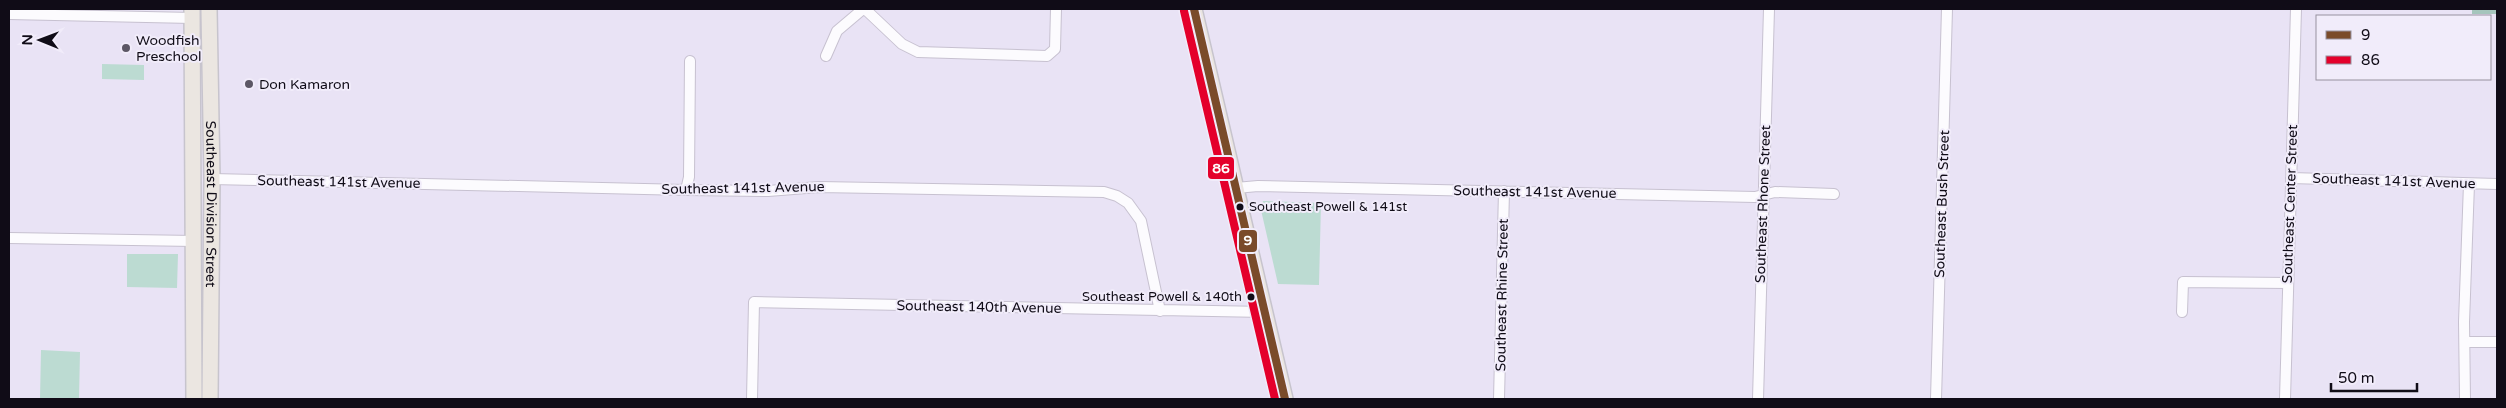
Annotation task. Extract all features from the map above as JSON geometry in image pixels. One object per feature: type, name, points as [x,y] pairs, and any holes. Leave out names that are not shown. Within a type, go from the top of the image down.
[{"type":"main road","name":"Southeast Division Street","points":[[209,9],[212,179],[210,399]]},
{"type":"main road","points":[[1194,9],[1285,399]]},
{"type":"main road","name":"Southeast Division Street","points":[[192,13],[194,399]]},
{"type":"main road","points":[[194,174],[212,179]]},
{"type":"main road","points":[[194,241],[202,243],[204,249],[204,280],[206,292],[211,297]]},
{"type":"street","points":[[826,56],[837,31],[864,9],[902,44],[918,52],[1047,56],[1055,49],[1056,9]]},
{"type":"street","name":"Southeast Rhone Street","points":[[1758,399],[1769,9]]},
{"type":"street","name":"Southeast Bush Street","points":[[1936,399],[1947,9]]},
{"type":"street","name":"Southeast Center Street","points":[[2284,399],[2296,9]]},
{"type":"street","points":[[9,14],[192,13]]},
{"type":"street","points":[[686,190],[689,176],[690,61]]},
{"type":"street","name":"Southeast 141st Avenue","points":[[2291,178],[2497,184]]},
{"type":"street","name":"Southeast 141st Avenue","points":[[212,179],[686,190],[768,191],[819,187],[1104,192],[1117,196],[1128,203],[1141,221],[1160,311]]},
{"type":"street","points":[[2465,399],[2469,184]]},
{"type":"street","name":"Southeast 141st Avenue","points":[[1236,188],[1258,186],[1755,197],[1775,192],[1834,194]]},
{"type":"street","name":"Southeast Rhine Street","points":[[1499,399],[1504,191]]},
{"type":"street","points":[[9,238],[194,241]]},
{"type":"street","points":[[2182,312],[2183,282],[2288,283]]},
{"type":"street","name":"Southeast 140th Avenue","points":[[752,399],[754,302],[1265,312]]},
{"type":"street","points":[[2465,342],[2497,342]]},
{"type":"green space","points":[[2472,9],[2497,9],[2497,14],[2472,14]]},
{"type":"green space","points":[[102,64],[144,65],[144,80],[102,79]]},
{"type":"green space","points":[[1263,201],[1321,203],[1319,285],[1278,284],[1261,210]]},
{"type":"green space","points":[[127,254],[178,254],[177,288],[127,287]]},
{"type":"green space","points":[[41,350],[80,352],[79,399],[40,399]]},
{"type":"transit line","name":"9","points":[[1194,9],[1285,399]]},
{"type":"transit line","name":"86","points":[[1184,11],[1275,399]]},
{"type":"place","name":"Woodfish Preschool","points":[[126,48]]},
{"type":"place","name":"Don Kamaron","points":[[249,84]]},
{"type":"place","name":"Southeast Powell & 141st","points":[[1240,207]]},
{"type":"place","name":"Southeast Powell & 140th","points":[[1251,297]]}]
